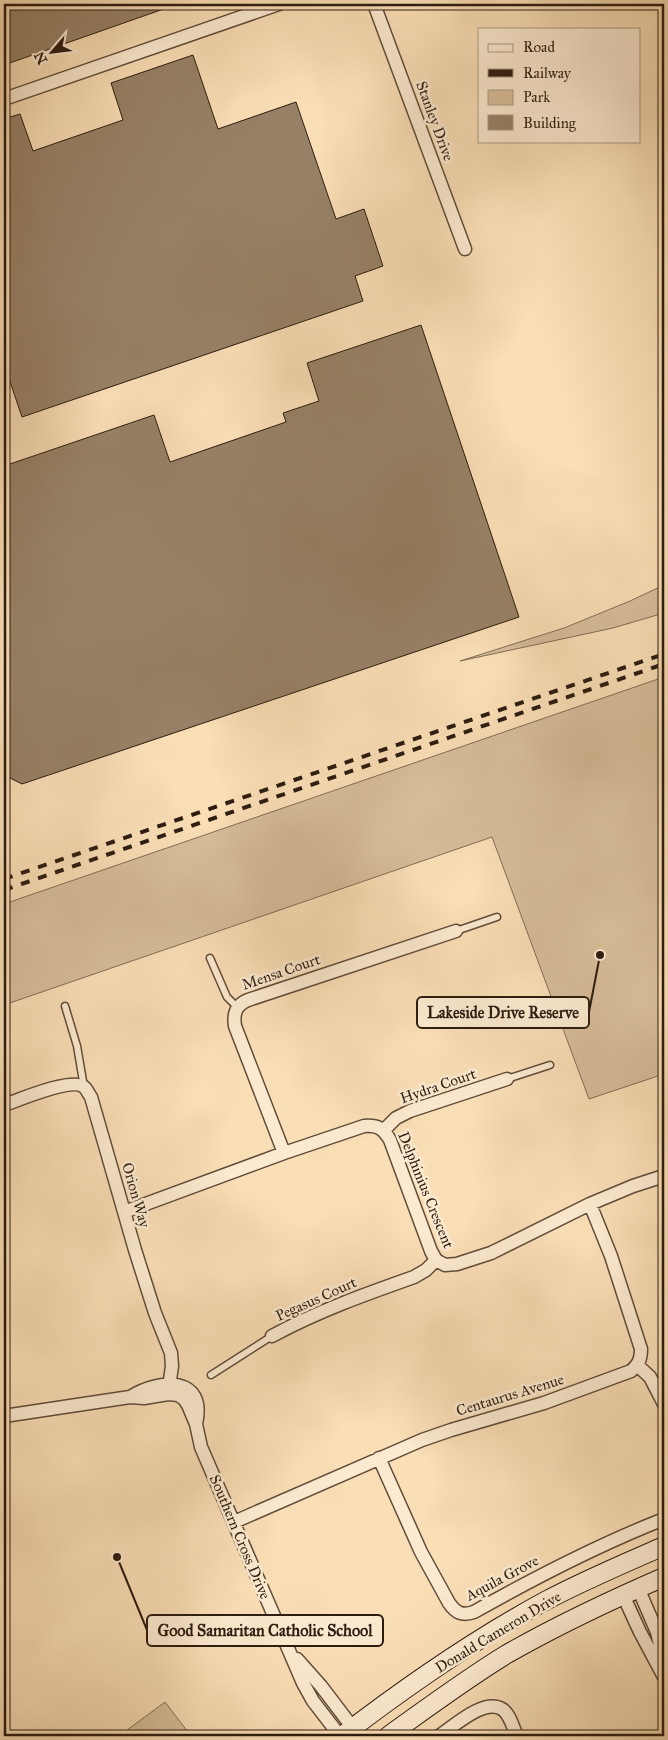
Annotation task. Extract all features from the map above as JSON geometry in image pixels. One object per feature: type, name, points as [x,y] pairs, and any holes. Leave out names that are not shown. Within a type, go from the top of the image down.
[{"type":"street","points":[[4,99],[279,4]]},
{"type":"street","name":"Stanley Drive","points":[[374,4],[465,249]]},
{"type":"street","name":"Mensa Court","points":[[284,1153],[235,1026],[234,1016],[237,1007],[248,1000],[456,930]]},
{"type":"street","name":"Hydra Court","points":[[384,1130],[396,1118],[410,1111],[507,1079]]},
{"type":"street","points":[[4,1105],[64,1085],[75,1084],[84,1087]]},
{"type":"street","name":"Orion Way","points":[[84,1087],[91,1097],[155,1313],[171,1353],[172,1366],[169,1389]]},
{"type":"street","name":"Delphinius Crescent","points":[[124,1212],[284,1153],[364,1126],[375,1125],[384,1130],[390,1140],[431,1251],[436,1260],[445,1265],[457,1264],[491,1253],[590,1204],[633,1186],[664,1176]]},
{"type":"street","points":[[590,1204],[611,1256],[641,1349],[638,1365],[650,1376],[664,1404]]},
{"type":"street","name":"Pegasus Court","points":[[272,1336],[329,1308],[414,1277],[426,1270],[436,1260]]},
{"type":"street","name":"Centaurus Avenue","points":[[234,1522],[380,1458],[451,1430],[574,1392],[631,1371],[638,1365]]},
{"type":"street","points":[[4,1416],[130,1397],[144,1398],[169,1389]]},
{"type":"street","name":"Southern Cross Drive","points":[[169,1389],[184,1399],[188,1405],[196,1424],[201,1447],[289,1649],[322,1686],[348,1734]]},
{"type":"street","name":"Aquila Grove","points":[[380,1458],[421,1552],[448,1603],[453,1610],[460,1614],[466,1615],[474,1612],[563,1564],[604,1544],[664,1519]]},
{"type":"street","name":"Donald Cameron Drive","points":[[348,1734],[420,1678],[488,1635],[547,1600],[664,1546]]},
{"type":"street","points":[[618,1566],[630,1591],[657,1632],[664,1663]]},
{"type":"street","name":"Donald Cameron Drive","points":[[388,1736],[452,1690],[506,1655],[567,1621],[664,1577]]},
{"type":"street","points":[[630,1591],[640,1632],[664,1677]]},
{"type":"street","points":[[440,1736],[487,1705],[502,1709],[507,1714],[517,1736]]},
{"type":"lane","points":[[456,930],[497,917]]},
{"type":"lane","points":[[210,958],[227,997],[237,1007]]},
{"type":"lane","points":[[64,1006],[77,1046],[84,1087]]},
{"type":"lane","points":[[507,1079],[550,1065]]},
{"type":"lane","name":"Pegasus Court","points":[[211,1375],[272,1336]]},
{"type":"green space","points":[[664,585],[664,613],[613,628],[460,661],[564,628]]},
{"type":"green space","points":[[664,677],[664,1074],[589,1099],[492,837],[4,1005],[4,904]]},
{"type":"green space","points":[[165,1702],[191,1736],[119,1736]]},
{"type":"building","points":[[4,4],[174,4],[175,5],[4,65]]},
{"type":"building","points":[[193,55],[218,129],[296,102],[336,219],[364,209],[383,266],[355,276],[363,301],[22,417],[4,364],[4,119],[20,114],[33,151],[123,120],[111,83]]},
{"type":"building","points":[[421,325],[519,617],[22,784],[8,777],[4,764],[4,466],[154,415],[170,462],[286,422],[283,413],[319,401],[307,363]]},
{"type":"railway","points":[[4,879],[664,654]]},
{"type":"railway","points":[[4,890],[664,664]]},
{"type":"place","name":"Lakeside Drive Reserve","points":[[600,955]]},
{"type":"place","name":"Good Samaritan Catholic School","points":[[117,1557]]}]
